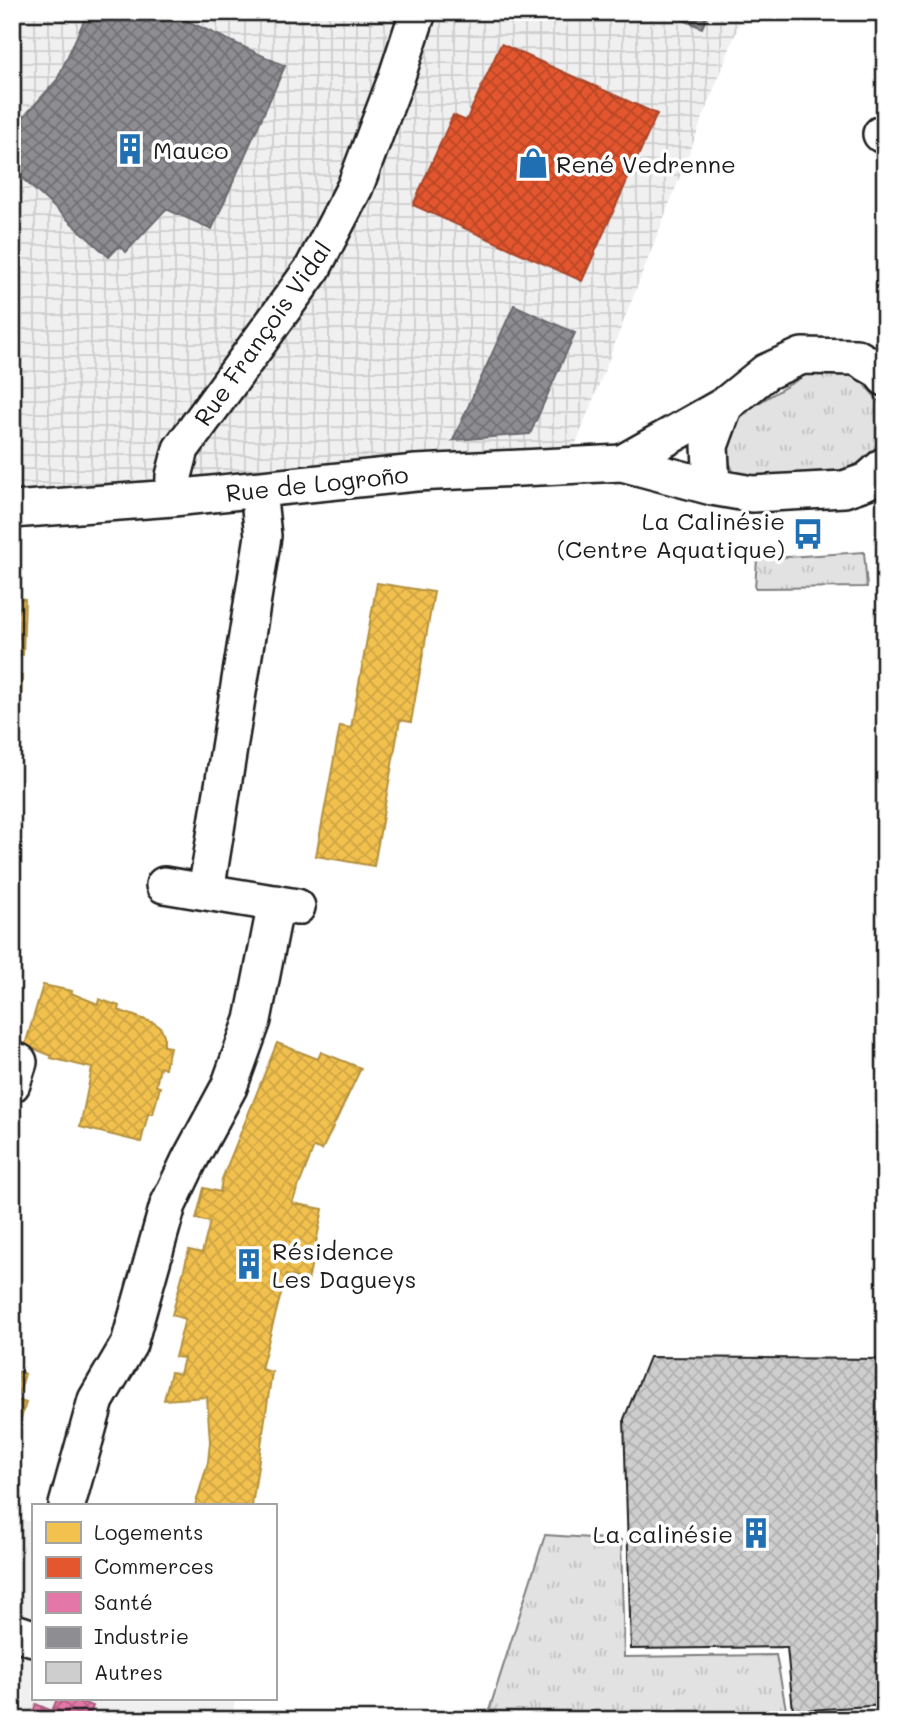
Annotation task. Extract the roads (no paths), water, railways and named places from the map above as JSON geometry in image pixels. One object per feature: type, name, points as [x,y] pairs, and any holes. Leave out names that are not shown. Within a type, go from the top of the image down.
[{"type":"street","name":"Rue François Vidal","points":[[173,498],[174,476],[181,449],[313,268],[355,187],[418,12]]},
{"type":"street","name":"Rue de Logroño","points":[[622,463],[725,405],[766,372],[802,356],[826,354],[856,357],[879,370],[885,377]]},
{"type":"street","points":[[712,487],[710,446],[725,405]]},
{"type":"street","name":"Rue de Logroño","points":[[12,510],[173,498],[416,473],[622,463],[712,487],[752,494],[844,489],[867,481],[885,465]]},
{"type":"street","points":[[206,892],[263,536],[258,490]]},
{"type":"street","points":[[67,1504],[96,1400],[129,1344],[168,1205],[229,1087],[253,1020],[286,905],[164,885]]},
{"type":"street","points":[[12,1630],[32,1638]]},
{"type":"place","name":"Mauco","points":[[130,149]]},
{"type":"place","name":"René Vedrenne","points":[[533,163]]},
{"type":"place","name":"La Calinésie (Centre Aquatique)","points":[[808,534]]},
{"type":"place","name":"Résidence Les Dagueys","points":[[249,1264]]},
{"type":"place","name":"La calinésie","points":[[756,1533]]}]
